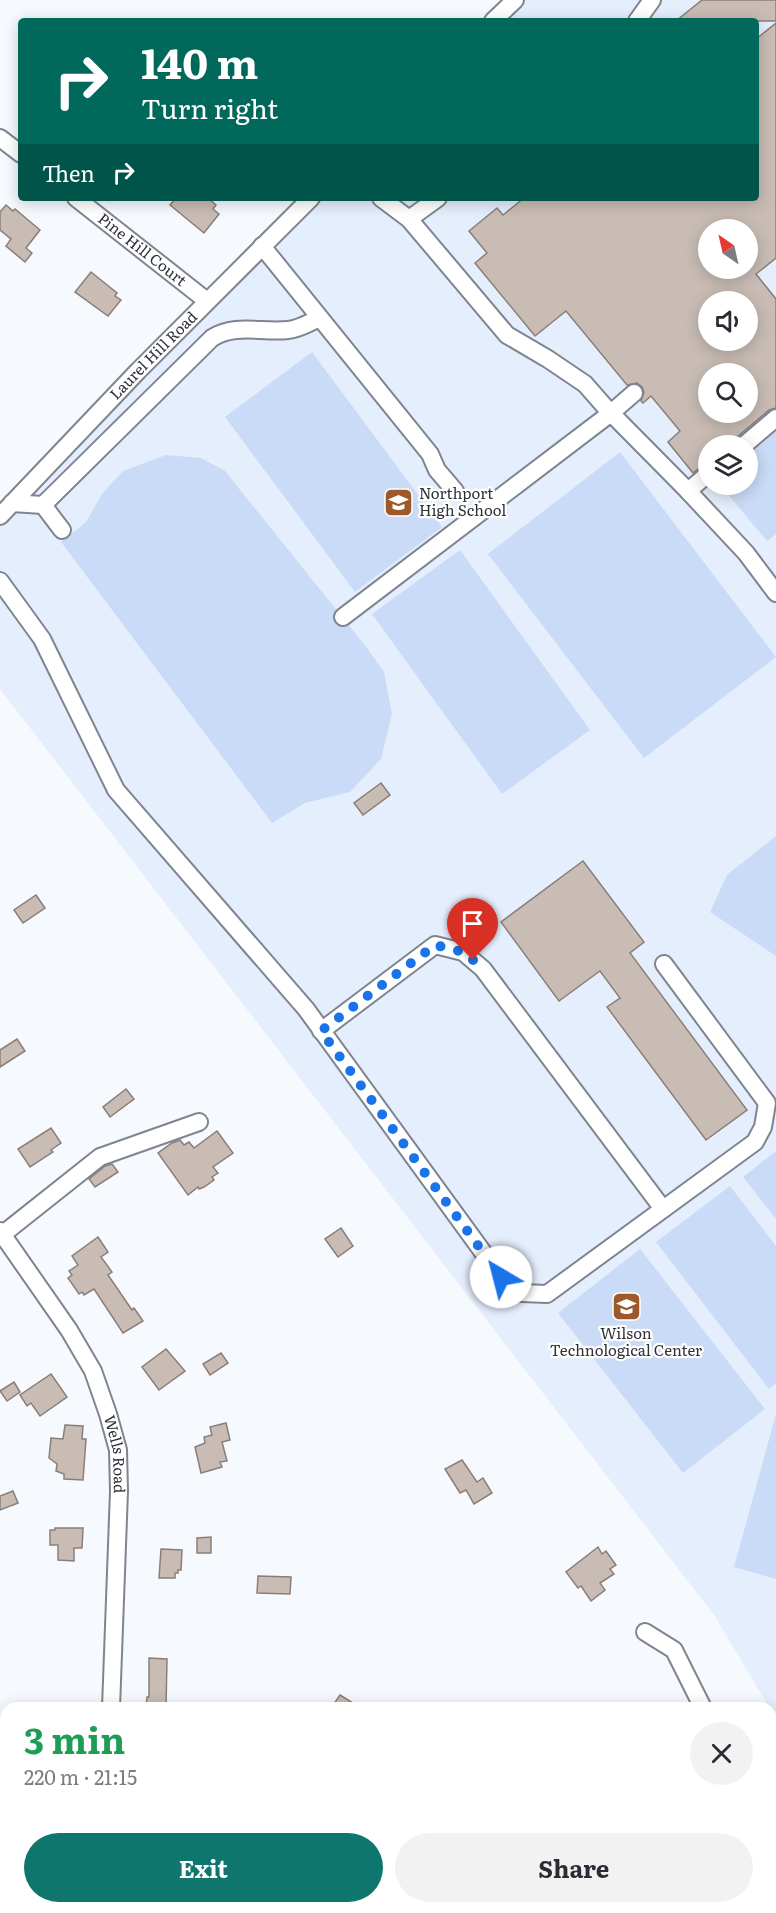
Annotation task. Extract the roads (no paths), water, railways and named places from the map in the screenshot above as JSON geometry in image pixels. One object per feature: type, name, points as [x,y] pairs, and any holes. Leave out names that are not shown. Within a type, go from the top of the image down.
[{"type":"street","points":[[496,18],[515,0]]},
{"type":"street","points":[[639,18],[652,0]]},
{"type":"street","points":[[0,138],[18,152]]},
{"type":"street","name":"Pine Hill Court","points":[[80,201],[207,301]]},
{"type":"street","name":"Laurel Hill Road","points":[[0,516],[207,301],[308,201]]},
{"type":"street","points":[[385,201],[410,219],[507,335],[585,384],[746,553],[776,593]]},
{"type":"street","points":[[410,219],[434,201]]},
{"type":"street","points":[[262,246],[430,454],[437,470],[455,491]]},
{"type":"street","points":[[12,503],[43,505],[212,338],[222,332],[237,330],[288,330],[306,325],[319,318]]},
{"type":"street","points":[[342,617],[611,413],[634,393]]},
{"type":"street","points":[[756,435],[776,418]]},
{"type":"street","points":[[688,491],[698,482]]},
{"type":"street","points":[[43,505],[62,530]]},
{"type":"street","points":[[0,581],[42,639],[116,790],[306,1009],[501,1277],[522,1293],[547,1294],[754,1142],[763,1127],[766,1103],[664,964]]},
{"type":"street","points":[[321,1031],[435,945],[463,952],[483,969],[663,1209]]},
{"type":"street","points":[[1,1232],[100,1157],[199,1122]]},
{"type":"street","name":"Wells Road","points":[[1,1232],[69,1330],[93,1371],[118,1450],[119,1491],[111,1702]]},
{"type":"street","points":[[645,1632],[674,1650],[700,1702]]},
{"type":"place","name":"Northport High School","points":[[398,503]]},
{"type":"place","name":"Wilson Technological Center","points":[[626,1307]]}]
